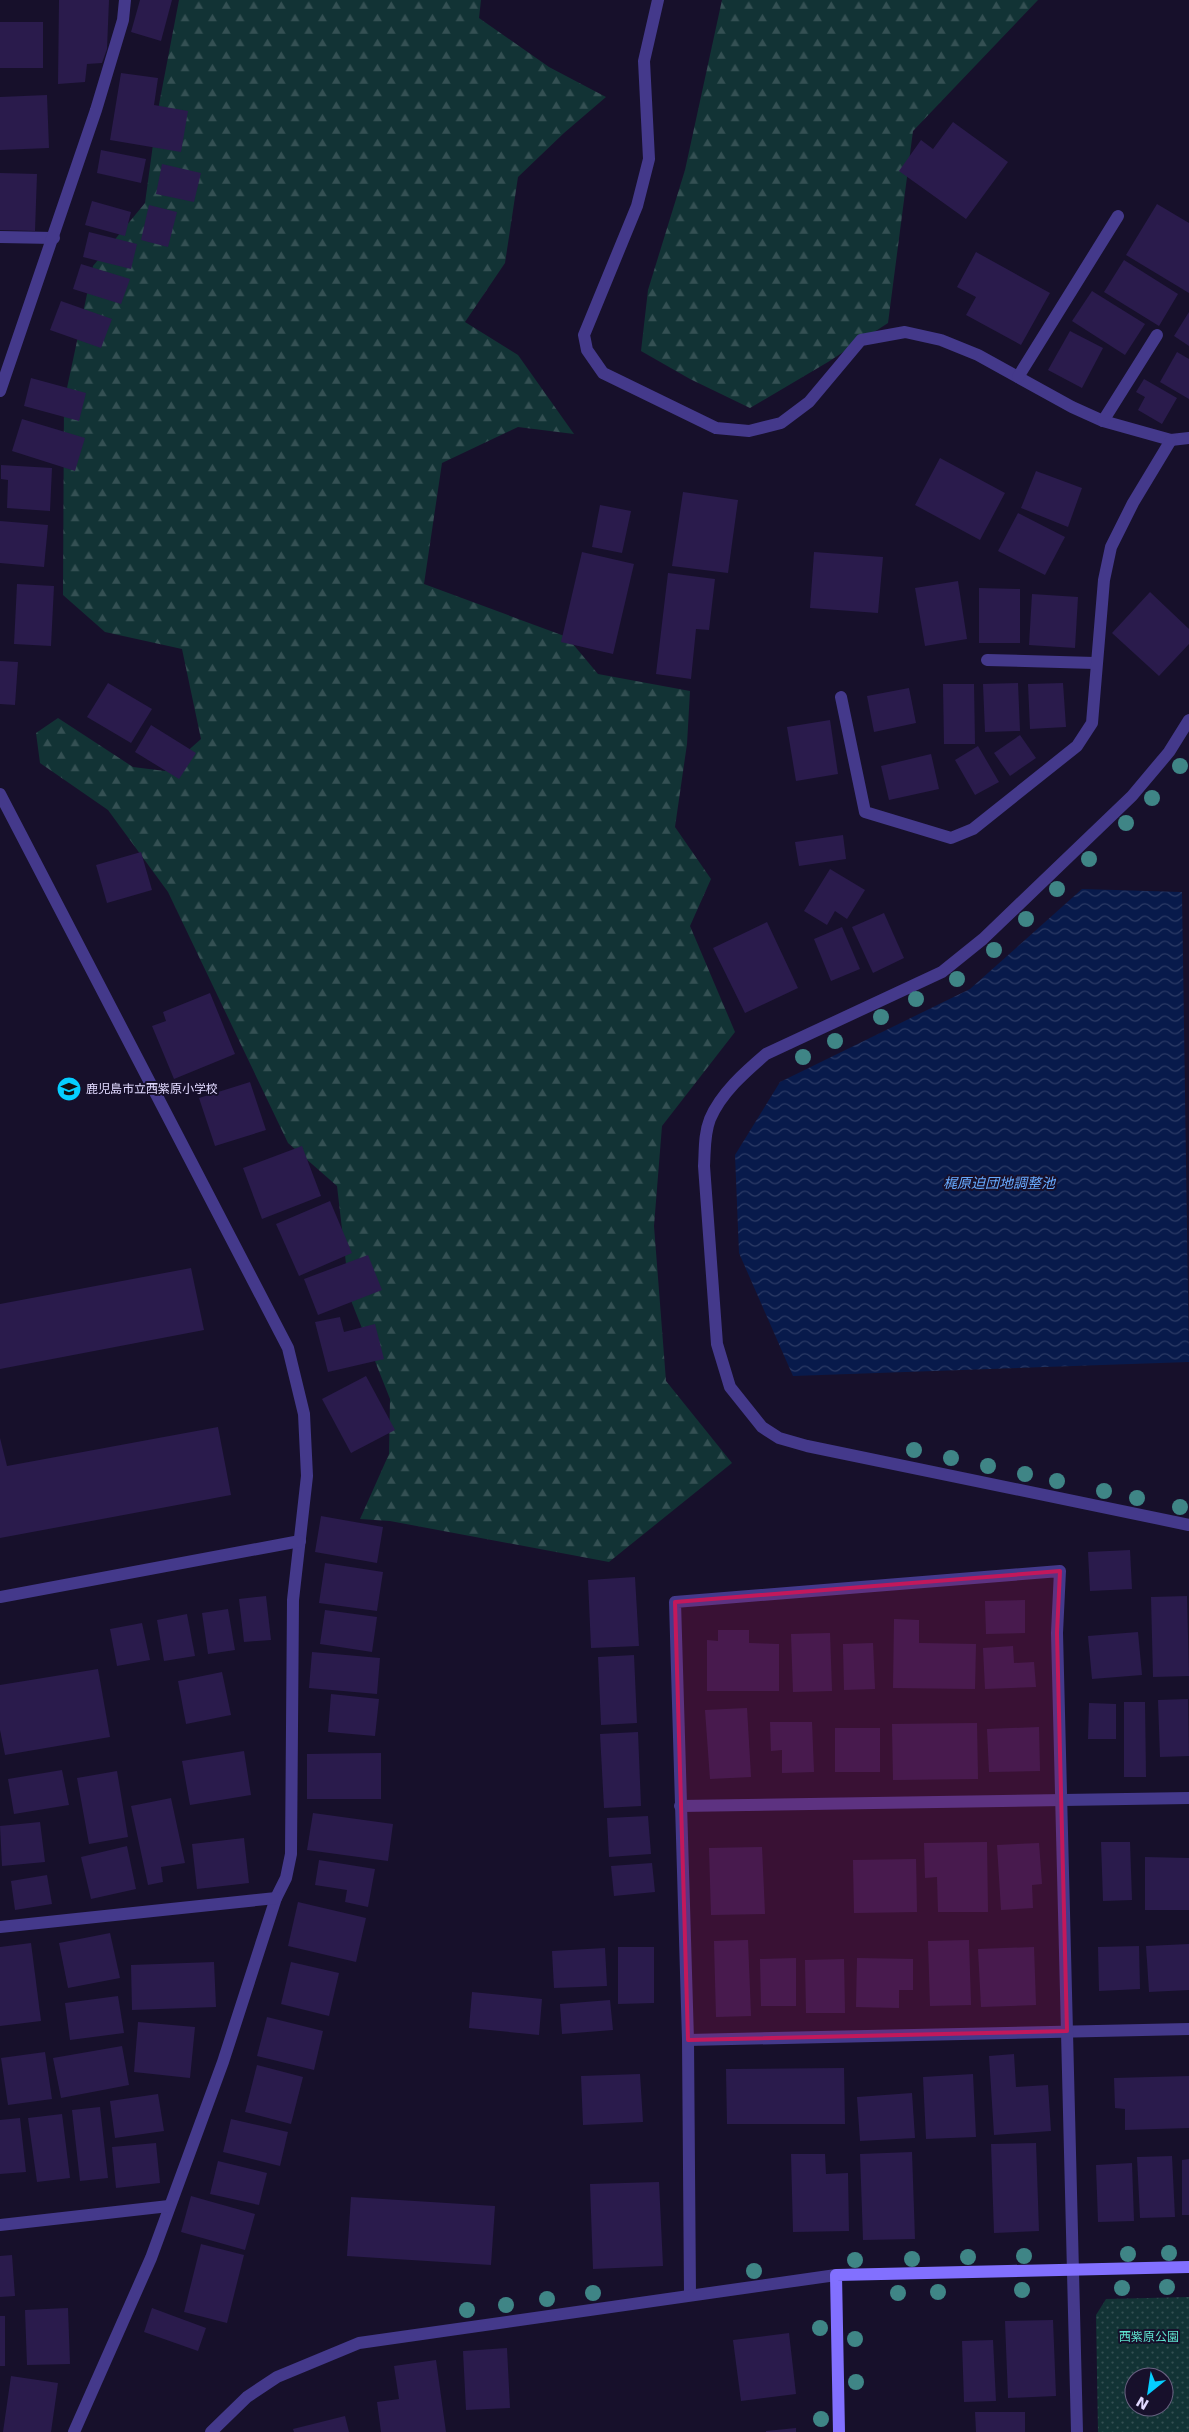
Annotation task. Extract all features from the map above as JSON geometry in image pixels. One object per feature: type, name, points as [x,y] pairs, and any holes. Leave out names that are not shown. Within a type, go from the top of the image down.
[{"type":"street","points":[[0,391],[54,238],[99,101],[123,20],[125,0]]},
{"type":"street","points":[[658,0],[644,61],[649,159],[637,206],[584,335],[587,350],[603,372],[716,428],[748,431],[781,423],[809,402],[861,340],[905,332],[940,340],[978,355],[1103,421],[1171,440],[1189,438]]},
{"type":"street","points":[[1018,377],[1118,216]]},
{"type":"street","points":[[0,237],[54,238]]},
{"type":"street","points":[[1103,421],[1157,335]]},
{"type":"street","points":[[841,696],[865,812],[951,838],[974,829],[1077,746],[1092,723],[1104,580],[1111,547],[1133,503],[1171,440]]},
{"type":"street","points":[[987,660],[1096,663]]},
{"type":"street","points":[[1189,720],[1169,752],[1132,796],[982,939],[942,972],[766,1054],[742,1074],[710,1119],[705,1140],[704,1166],[718,1344],[730,1387],[762,1427],[779,1438],[808,1446],[1189,1525]]},
{"type":"street","points":[[0,794],[288,1348],[304,1414],[307,1476],[293,1600],[291,1854],[286,1878],[276,1898],[223,2062],[151,2258],[74,2432]]},
{"type":"street","points":[[0,1597],[300,1541]]},
{"type":"street","points":[[690,2294],[688,2040],[675,1602],[1060,1571],[1056,1633],[1078,2432]]},
{"type":"street","points":[[680,1806],[1062,1802],[1189,1798]]},
{"type":"street","points":[[0,1927],[276,1898]]},
{"type":"street","points":[[688,2040],[1189,2029]]},
{"type":"street","points":[[0,2225],[169,2206]]},
{"type":"street","points":[[211,2432],[247,2397],[277,2377],[359,2343],[690,2294],[836,2275],[1189,2267]]},
{"type":"street","points":[[836,2275],[839,2432]]},
{"type":"highlighted area","points":[[1060,1571],[1057,1633],[1067,2031],[688,2040],[675,1602]]},
{"type":"green space","points":[[179,0],[481,0],[479,18],[549,67],[606,97],[564,133],[518,177],[505,263],[465,322],[518,355],[574,434],[518,427],[442,463],[424,584],[567,637],[598,674],[690,691],[687,744],[675,827],[711,879],[690,926],[735,1032],[662,1126],[654,1226],[666,1381],[732,1463],[609,1562],[390,1521],[360,1519],[389,1454],[390,1399],[350,1298],[337,1186],[288,1143],[168,892],[108,810],[40,763],[36,733],[58,718],[133,767],[165,771],[201,739],[182,649],[105,632],[63,595],[64,402],[93,266],[145,203],[157,115]]},
{"type":"green space","points":[[722,0],[1038,0],[913,131],[888,323],[828,362],[750,408],[690,379],[641,351],[648,290],[685,170]]},
{"type":"green space","name":"西紫原公園","points":[[1189,2297],[1189,2432],[1098,2432],[1096,2315],[1106,2299]]},
{"type":"water","name":"梶原迫団地調整池","points":[[1082,889],[1182,892],[1189,1362],[793,1376],[739,1253],[735,1155],[780,1082],[970,989]]},
{"type":"building","points":[[59,0],[109,0],[107,49],[102,63],[87,64],[85,82],[58,84]]},
{"type":"building","points":[[140,0],[172,0],[161,41],[131,32]]},
{"type":"building","points":[[0,22],[43,22],[43,68],[0,68]]},
{"type":"building","points":[[121,73],[158,78],[154,105],[188,111],[181,152],[110,140]]},
{"type":"building","points":[[47,95],[49,148],[0,150],[0,97]]},
{"type":"building","points":[[953,122],[1008,162],[966,219],[899,171],[921,140],[933,149]]},
{"type":"building","points":[[101,150],[146,159],[141,183],[97,173]]},
{"type":"building","points":[[162,164],[201,173],[194,202],[156,194]]},
{"type":"building","points":[[0,173],[37,174],[35,231],[0,230]]},
{"type":"building","points":[[92,201],[131,212],[125,236],[85,225]]},
{"type":"building","points":[[1157,204],[1189,223],[1189,293],[1126,255]]},
{"type":"building","points":[[149,205],[177,212],[168,247],[141,240]]},
{"type":"building","points":[[89,232],[137,244],[131,269],[83,257]]},
{"type":"building","points":[[976,252],[1050,293],[1021,345],[966,315],[976,297],[957,287]]},
{"type":"building","points":[[1124,260],[1178,294],[1159,326],[1104,292]]},
{"type":"building","points":[[81,264],[130,279],[121,304],[73,289]]},
{"type":"building","points":[[1092,291],[1145,324],[1125,355],[1072,321]]},
{"type":"building","points":[[61,301],[112,319],[101,348],[50,330]]},
{"type":"building","points":[[1189,312],[1189,346],[1174,336]]},
{"type":"building","points":[[1070,331],[1103,348],[1082,388],[1048,370]]},
{"type":"building","points":[[1177,352],[1189,359],[1189,399],[1160,382]]},
{"type":"building","points":[[31,378],[86,393],[79,421],[24,406]]},
{"type":"building","points":[[1144,379],[1177,398],[1162,424],[1138,410],[1145,397],[1136,392]]},
{"type":"building","points":[[22,419],[85,438],[75,471],[12,451]]},
{"type":"building","points":[[940,458],[1005,493],[980,540],[915,505]]},
{"type":"building","points":[[1,465],[52,468],[50,511],[7,508],[8,480],[1,479]]},
{"type":"building","points":[[1036,471],[1082,488],[1068,527],[1021,508]]},
{"type":"building","points":[[683,492],[738,500],[728,573],[672,566]]},
{"type":"building","points":[[600,505],[631,511],[622,553],[592,547]]},
{"type":"building","points":[[1018,513],[1065,537],[1045,575],[998,551]]},
{"type":"building","points":[[0,521],[48,525],[44,567],[0,563]]},
{"type":"building","points":[[582,552],[634,564],[613,654],[561,642]]},
{"type":"building","points":[[814,552],[883,557],[878,613],[810,608]]},
{"type":"building","points":[[668,573],[715,579],[709,630],[696,629],[691,679],[656,674]]},
{"type":"building","points":[[958,581],[967,639],[925,646],[915,588]]},
{"type":"building","points":[[17,584],[54,586],[51,646],[14,644]]},
{"type":"building","points":[[979,588],[1020,589],[1020,643],[979,643]]},
{"type":"building","points":[[1150,592],[1189,629],[1189,644],[1159,676],[1112,633]]},
{"type":"building","points":[[1032,594],[1078,597],[1075,648],[1029,645]]},
{"type":"building","points":[[0,661],[18,662],[15,705],[0,704]]},
{"type":"building","points":[[108,683],[152,709],[131,743],[87,717]]},
{"type":"building","points":[[1018,683],[1020,731],[985,732],[983,684]]},
{"type":"building","points":[[1063,683],[1066,727],[1030,729],[1028,684]]},
{"type":"building","points":[[943,684],[974,684],[975,744],[944,744]]},
{"type":"building","points":[[909,688],[916,723],[874,732],[867,696]]},
{"type":"building","points":[[830,720],[838,774],[796,781],[787,727]]},
{"type":"building","points":[[151,725],[196,753],[179,779],[135,752]]},
{"type":"building","points":[[1020,735],[1036,758],[1010,776],[994,753]]},
{"type":"building","points":[[978,746],[999,782],[975,795],[955,760]]},
{"type":"building","points":[[931,754],[939,789],[889,800],[881,766]]},
{"type":"building","points":[[843,835],[846,859],[799,866],[795,842]]},
{"type":"building","points":[[141,852],[152,890],[107,903],[96,865]]},
{"type":"building","points":[[830,869],[865,890],[847,919],[835,911],[827,925],[804,911]]},
{"type":"building","points":[[884,913],[904,958],[873,973],[852,927]]},
{"type":"building","points":[[767,922],[798,988],[745,1013],[713,948]]},
{"type":"building","points":[[842,927],[860,969],[831,981],[814,939]]},
{"type":"building","points":[[210,993],[235,1054],[174,1079],[152,1026],[166,1021],[163,1012]]},
{"type":"building","points":[[250,1082],[266,1130],[215,1146],[199,1098]]},
{"type":"building","points":[[302,1146],[321,1196],[262,1219],[243,1168]]},
{"type":"building","points":[[330,1201],[352,1253],[299,1276],[276,1224]]},
{"type":"building","points":[[368,1255],[382,1290],[318,1315],[304,1279]]},
{"type":"building","points":[[191,1268],[204,1330],[0,1369],[0,1304]]},
{"type":"building","points":[[340,1317],[344,1332],[375,1324],[384,1359],[328,1372],[315,1322]]},
{"type":"building","points":[[366,1376],[395,1430],[351,1453],[322,1399]]},
{"type":"building","points":[[218,1427],[231,1495],[0,1538],[0,1438],[7,1466]]},
{"type":"building","points":[[321,1516],[383,1527],[377,1563],[315,1552]]},
{"type":"building","points":[[1130,1550],[1132,1589],[1090,1591],[1088,1552]]},
{"type":"building","points":[[325,1563],[383,1572],[377,1611],[319,1603]]},
{"type":"building","points":[[635,1577],[639,1646],[591,1648],[588,1580]]},
{"type":"building","points":[[266,1596],[271,1640],[244,1642],[239,1599]]},
{"type":"building","points":[[1187,1596],[1189,1676],[1153,1677],[1151,1597]]},
{"type":"building","points":[[1025,1600],[1025,1633],[986,1634],[985,1601]]},
{"type":"building","points":[[228,1609],[235,1650],[208,1654],[202,1613]]},
{"type":"building","points":[[325,1610],[377,1617],[372,1652],[320,1644]]},
{"type":"building","points":[[187,1614],[195,1656],[164,1661],[157,1620]]},
{"type":"building","points":[[894,1619],[919,1620],[919,1643],[976,1644],[975,1689],[893,1688]]},
{"type":"building","points":[[142,1623],[150,1660],[117,1666],[110,1629]]},
{"type":"building","points":[[718,1630],[749,1630],[749,1643],[779,1644],[779,1691],[707,1691],[707,1640],[718,1641]]},
{"type":"building","points":[[1138,1632],[1142,1675],[1092,1679],[1088,1636]]},
{"type":"building","points":[[830,1633],[832,1691],[793,1692],[791,1634]]},
{"type":"building","points":[[873,1643],[875,1689],[844,1690],[843,1644]]},
{"type":"building","points":[[1013,1646],[1014,1663],[1034,1662],[1036,1687],[985,1689],[983,1648]]},
{"type":"building","points":[[312,1652],[380,1658],[377,1694],[309,1688]]},
{"type":"building","points":[[634,1655],[637,1723],[601,1725],[598,1657]]},
{"type":"building","points":[[98,1669],[110,1737],[5,1755],[0,1730],[0,1685]]},
{"type":"building","points":[[222,1672],[231,1715],[186,1724],[178,1681]]},
{"type":"building","points":[[331,1694],[379,1699],[375,1736],[328,1732]]},
{"type":"building","points":[[1188,1699],[1189,1756],[1160,1757],[1158,1700]]},
{"type":"building","points":[[1124,1702],[1145,1702],[1146,1777],[1124,1777]]},
{"type":"building","points":[[1089,1703],[1116,1704],[1116,1739],[1088,1739]]},
{"type":"building","points":[[747,1708],[751,1777],[710,1779],[705,1710]]},
{"type":"building","points":[[770,1722],[812,1722],[814,1772],[782,1773],[782,1750],[771,1751]]},
{"type":"building","points":[[977,1723],[978,1779],[893,1780],[892,1724]]},
{"type":"building","points":[[1039,1727],[1040,1771],[989,1772],[987,1729]]},
{"type":"building","points":[[835,1728],[880,1728],[880,1772],[835,1772]]},
{"type":"building","points":[[638,1732],[641,1806],[604,1808],[600,1734]]},
{"type":"building","points":[[244,1751],[251,1795],[190,1805],[182,1761]]},
{"type":"building","points":[[381,1753],[381,1799],[307,1799],[307,1754]]},
{"type":"building","points":[[62,1770],[69,1805],[14,1814],[8,1779]]},
{"type":"building","points":[[117,1771],[128,1837],[89,1844],[77,1778]]},
{"type":"building","points":[[171,1798],[185,1863],[161,1867],[163,1882],[148,1885],[131,1806]]},
{"type":"building","points":[[313,1813],[393,1824],[388,1861],[307,1850]]},
{"type":"building","points":[[648,1816],[651,1854],[609,1857],[607,1818]]},
{"type":"building","points":[[40,1822],[45,1862],[2,1866],[0,1826]]},
{"type":"building","points":[[244,1838],[249,1883],[197,1889],[192,1844]]},
{"type":"building","points":[[987,1842],[988,1912],[938,1912],[937,1877],[925,1878],[924,1843]]},
{"type":"building","points":[[1101,1842],[1130,1842],[1132,1900],[1103,1901]]},
{"type":"building","points":[[1039,1843],[1042,1884],[1032,1885],[1033,1908],[1001,1910],[997,1845]]},
{"type":"building","points":[[127,1846],[136,1889],[91,1899],[81,1857]]},
{"type":"building","points":[[762,1847],[765,1914],[711,1915],[709,1848]]},
{"type":"building","points":[[1145,1857],[1189,1858],[1189,1910],[1145,1910]]},
{"type":"building","points":[[916,1859],[917,1912],[854,1913],[853,1860]]},
{"type":"building","points":[[319,1860],[375,1869],[368,1907],[345,1902],[347,1890],[315,1885]]},
{"type":"building","points":[[652,1863],[655,1892],[614,1896],[611,1866]]},
{"type":"building","points":[[47,1875],[52,1904],[15,1910],[11,1881]]},
{"type":"building","points":[[298,1902],[366,1918],[356,1962],[288,1946]]},
{"type":"building","points":[[110,1933],[120,1978],[68,1988],[59,1943]]},
{"type":"building","points":[[748,1940],[751,2016],[716,2017],[714,1941]]},
{"type":"building","points":[[969,1940],[971,2005],[930,2006],[928,1941]]},
{"type":"building","points":[[31,1943],[41,2021],[0,2026],[0,1947]]},
{"type":"building","points":[[1189,1944],[1189,1990],[1149,1992],[1146,1946]]},
{"type":"building","points":[[1139,1946],[1140,1989],[1099,1991],[1098,1947]]},
{"type":"building","points":[[618,1947],[654,1947],[654,2003],[618,2004]]},
{"type":"building","points":[[1034,1947],[1036,2005],[981,2007],[978,1949]]},
{"type":"building","points":[[605,1948],[607,1986],[554,1988],[552,1951]]},
{"type":"building","points":[[796,1958],[796,2006],[761,2006],[760,1959]]},
{"type":"building","points":[[857,1958],[913,1959],[913,1990],[899,1990],[899,2008],[856,2007]]},
{"type":"building","points":[[844,1959],[845,2013],[806,2013],[805,1960]]},
{"type":"building","points":[[214,1962],[216,2007],[132,2010],[131,1965]]},
{"type":"building","points":[[291,1962],[339,1973],[329,2016],[281,2004]]},
{"type":"building","points":[[472,1992],[542,1999],[539,2035],[469,2028]]},
{"type":"building","points":[[118,1996],[124,2033],[70,2040],[65,2003]]},
{"type":"building","points":[[610,2000],[613,2030],[562,2034],[560,2004]]},
{"type":"building","points":[[267,2017],[323,2031],[314,2070],[257,2056]]},
{"type":"building","points":[[138,2022],[195,2027],[190,2078],[134,2072]]},
{"type":"building","points":[[122,2046],[129,2085],[61,2098],[53,2058]]},
{"type":"building","points":[[45,2052],[52,2099],[8,2105],[1,2058]]},
{"type":"building","points":[[1014,2054],[1016,2087],[1048,2085],[1051,2131],[994,2135],[989,2056]]},
{"type":"building","points":[[257,2065],[303,2077],[291,2124],[245,2112]]},
{"type":"building","points":[[844,2068],[845,2124],[727,2124],[726,2069]]},
{"type":"building","points":[[640,2074],[643,2122],[583,2125],[581,2076]]},
{"type":"building","points":[[973,2074],[976,2137],[926,2139],[923,2077]]},
{"type":"building","points":[[1189,2076],[1189,2128],[1125,2130],[1125,2109],[1115,2108],[1114,2078]]},
{"type":"building","points":[[912,2093],[915,2138],[860,2141],[857,2097]]},
{"type":"building","points":[[158,2094],[164,2131],[115,2138],[110,2101]]},
{"type":"building","points":[[100,2107],[108,2178],[80,2181],[72,2110]]},
{"type":"building","points":[[62,2114],[70,2178],[37,2182],[28,2118]]},
{"type":"building","points":[[20,2118],[26,2172],[0,2174],[0,2120]]},
{"type":"building","points":[[231,2119],[288,2132],[280,2166],[223,2152]]},
{"type":"building","points":[[156,2143],[160,2183],[116,2188],[112,2147]]},
{"type":"building","points":[[1036,2143],[1039,2231],[994,2233],[991,2144]]},
{"type":"building","points":[[912,2152],[915,2239],[863,2240],[860,2154]]},
{"type":"building","points":[[791,2154],[825,2154],[826,2174],[848,2173],[849,2231],[793,2232]]},
{"type":"building","points":[[1172,2156],[1175,2217],[1140,2218],[1137,2157]]},
{"type":"building","points":[[1189,2159],[1189,2215],[1182,2215],[1182,2160]]},
{"type":"building","points":[[218,2161],[267,2173],[259,2205],[210,2194]]},
{"type":"building","points":[[1132,2163],[1134,2221],[1098,2222],[1096,2165]]},
{"type":"building","points":[[659,2182],[663,2266],[593,2269],[590,2184]]},
{"type":"building","points":[[191,2196],[255,2214],[245,2250],[181,2232]]},
{"type":"building","points":[[351,2197],[495,2206],[491,2265],[347,2256]]},
{"type":"building","points":[[201,2244],[244,2255],[227,2323],[184,2312]]},
{"type":"building","points":[[12,2255],[15,2296],[0,2297],[0,2256]]},
{"type":"building","points":[[68,2308],[70,2364],[27,2365],[25,2310]]},
{"type":"building","points":[[152,2308],[206,2328],[198,2351],[144,2332]]},
{"type":"building","points":[[0,2316],[5,2316],[5,2366],[0,2366]]},
{"type":"building","points":[[1053,2320],[1056,2396],[1008,2398],[1005,2321]]},
{"type":"building","points":[[789,2333],[796,2394],[741,2401],[733,2340]]},
{"type":"building","points":[[993,2340],[996,2401],[964,2402],[962,2341]]},
{"type":"building","points":[[507,2348],[510,2408],[466,2410],[463,2351]]},
{"type":"building","points":[[436,2360],[446,2432],[381,2432],[377,2402],[399,2399],[394,2366]]},
{"type":"building","points":[[11,2376],[58,2383],[51,2432],[3,2432]]},
{"type":"building","points":[[975,2412],[1025,2412],[1025,2432],[976,2432]]},
{"type":"building","points":[[345,2416],[349,2432],[294,2432],[293,2429]]},
{"type":"building","points":[[796,2428],[796,2432],[766,2432],[766,2431]]},
{"type":"place","name":"鹿児島市立西紫原小学校","points":[[69,1089]]}]
